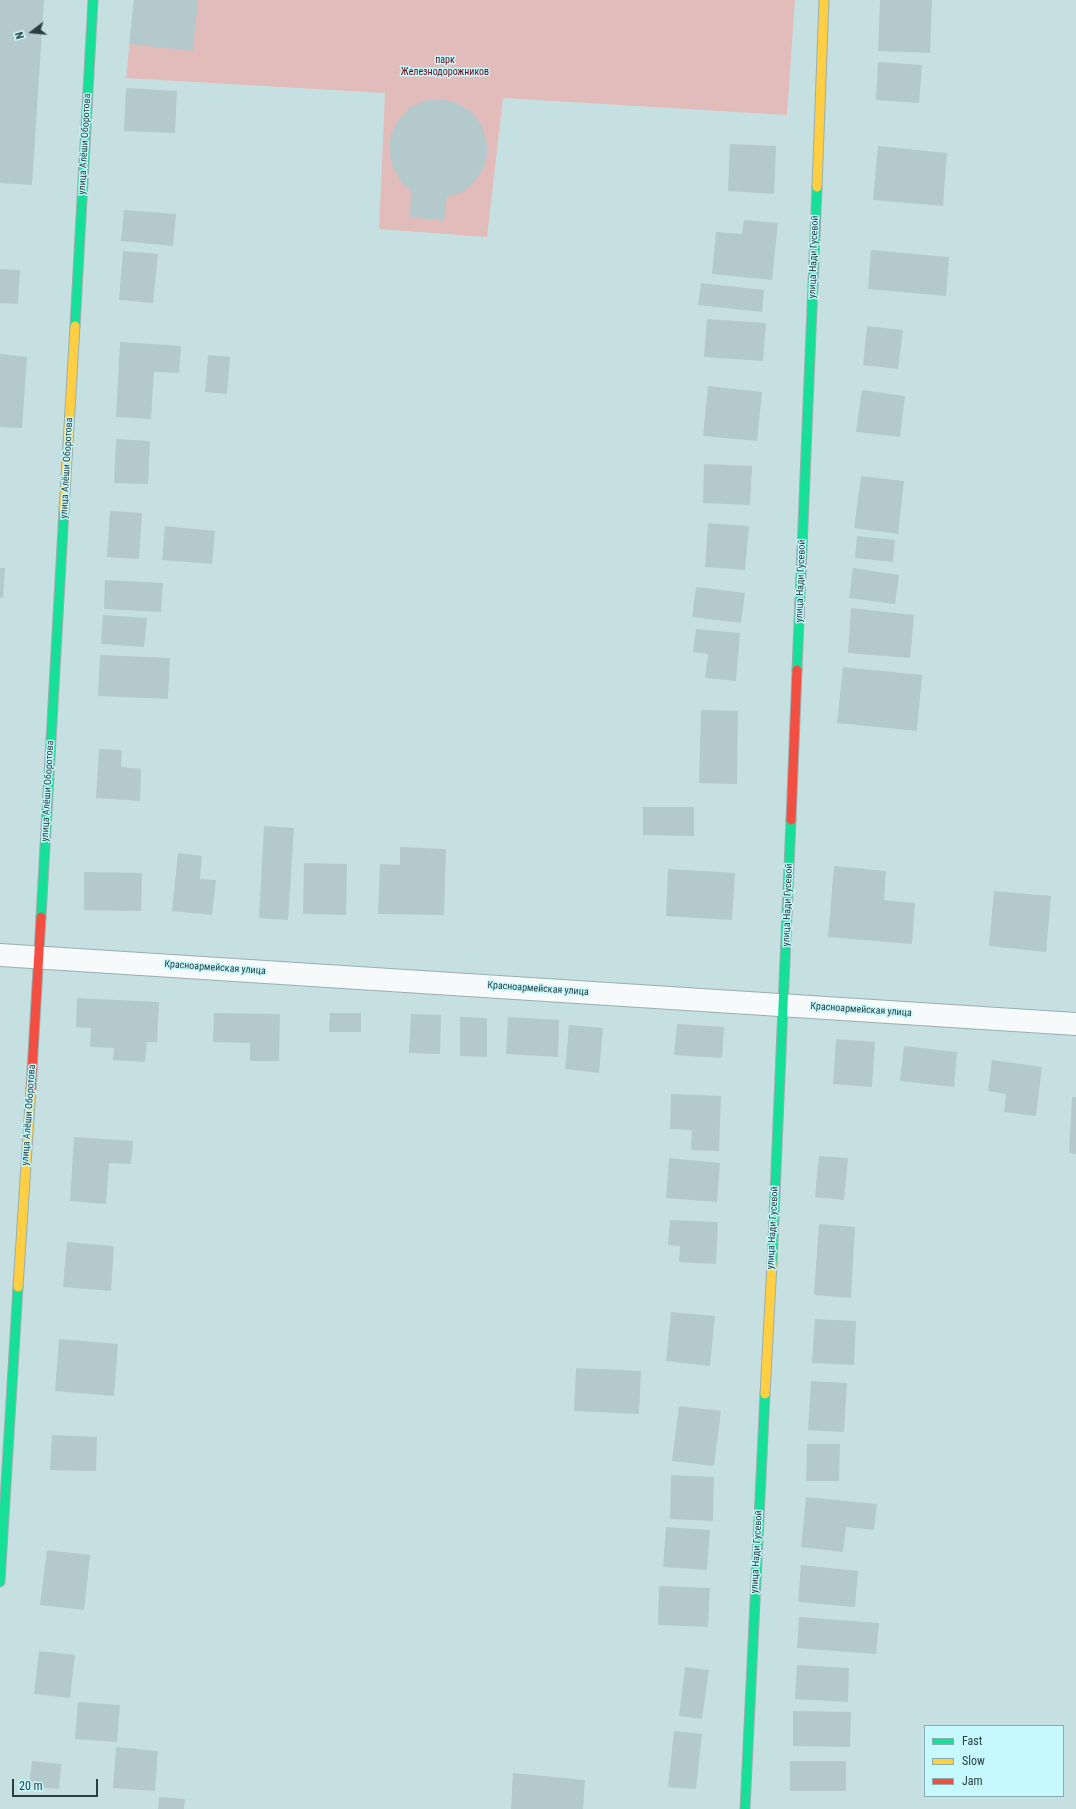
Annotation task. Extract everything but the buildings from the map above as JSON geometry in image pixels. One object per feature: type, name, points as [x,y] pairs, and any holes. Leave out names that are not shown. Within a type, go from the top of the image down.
[{"type":"street","name":"улица Алёши Оборотова","points":[[0,1582],[39,957],[94,0]]},
{"type":"street","name":"улица Нади Гусевой","points":[[745,1809],[784,1005],[824,0]]},
{"type":"street","name":"Красноармейская улица","points":[[0,955],[1076,1024]]},
{"type":"green space","name":"парк Железнодорожников","points":[[134,0],[795,0],[787,115],[503,98],[487,237],[379,229],[385,93],[126,78]]},
{"type":"traffic: fast","points":[[75,326],[93,0]]},
{"type":"traffic: fast","points":[[797,670],[817,187]]},
{"type":"traffic: fast","points":[[41,917],[64,510]]},
{"type":"traffic: fast","points":[[772,1263],[791,820]]},
{"type":"traffic: fast","points":[[0,1582],[18,1287]]},
{"type":"traffic: fast","points":[[745,1809],[765,1394]]},
{"type":"traffic: slow","points":[[817,187],[824,0]]},
{"type":"traffic: slow","points":[[64,510],[75,326]]},
{"type":"traffic: slow","points":[[18,1287],[31,1088]]},
{"type":"traffic: slow","points":[[765,1394],[772,1263]]},
{"type":"traffic: jam","points":[[791,820],[797,670]]},
{"type":"traffic: jam","points":[[31,1088],[41,917]]}]
